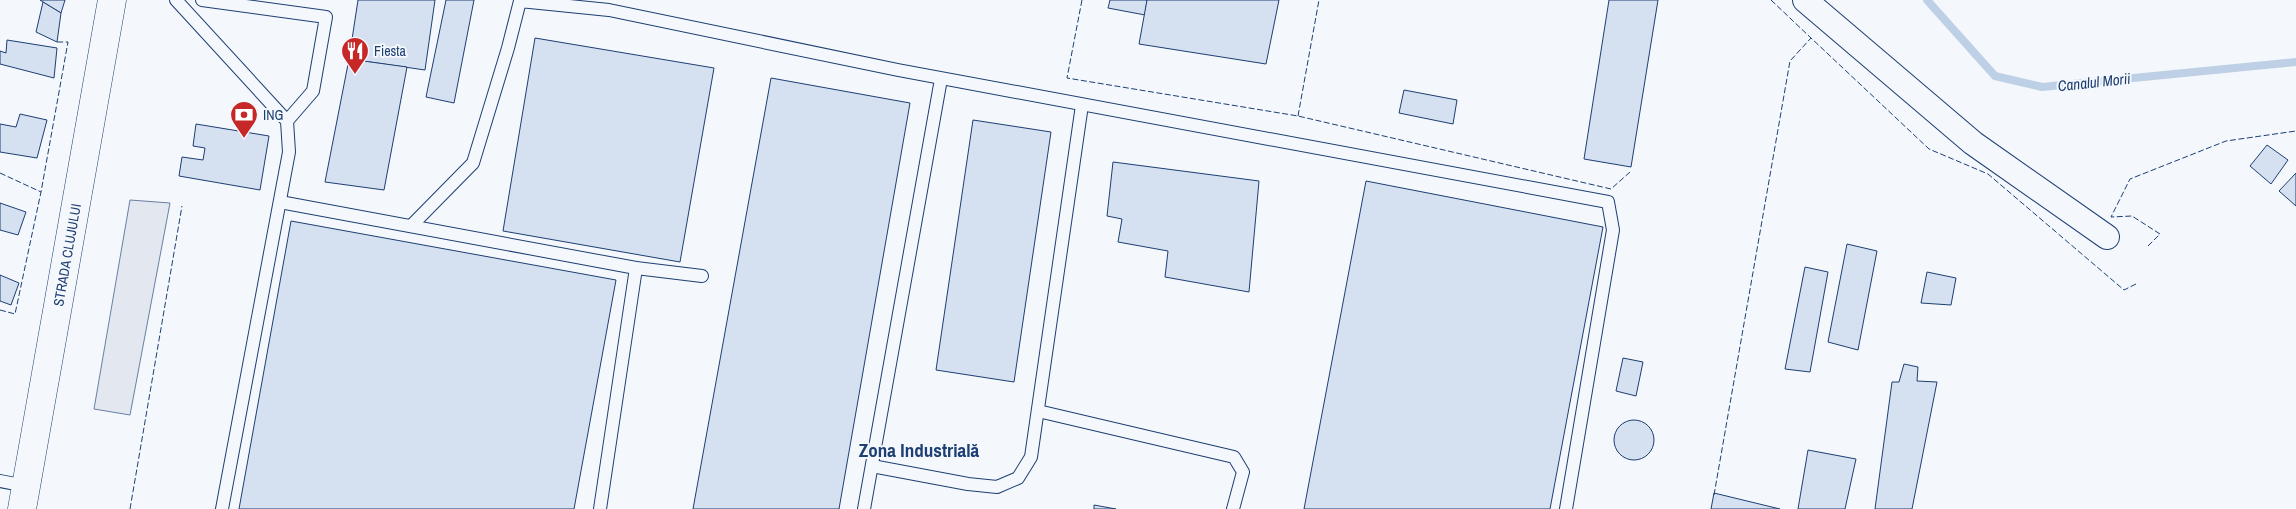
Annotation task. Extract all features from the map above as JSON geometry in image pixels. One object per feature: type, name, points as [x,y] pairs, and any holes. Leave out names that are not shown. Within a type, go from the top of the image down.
[{"type":"main road","name":"STRADA CLUJULUI","points":[[16,492],[112,0]]},
{"type":"street","points":[[1805,0],[1973,143],[2107,237]]},
{"type":"lane","points":[[176,0],[288,121],[289,152],[222,509]]},
{"type":"lane","points":[[202,0],[326,16],[313,91],[288,121]]},
{"type":"lane","points":[[411,226],[473,164],[520,1],[609,10],[941,79],[1608,202],[1613,230],[1566,509]]},
{"type":"lane","points":[[864,509],[941,79]]},
{"type":"lane","points":[[872,466],[968,484],[997,487],[1018,478],[1031,457],[1082,105]]},
{"type":"lane","points":[[280,202],[636,268],[702,276]]},
{"type":"lane","points":[[600,509],[636,268]]},
{"type":"lane","points":[[1038,411],[1234,457],[1242,472],[1233,509]]},
{"type":"shaded area","points":[[130,200],[170,203],[130,415],[94,409]]},
{"type":"building","points":[[40,0],[65,0],[61,13]]},
{"type":"building","points":[[358,0],[435,0],[425,70],[349,59]]},
{"type":"building","points":[[446,0],[474,0],[454,103],[426,97]]},
{"type":"building","points":[[1110,0],[1147,0],[1145,15],[1108,8]]},
{"type":"building","points":[[1147,0],[1279,0],[1266,64],[1139,44]]},
{"type":"building","points":[[1609,0],[1658,0],[1631,167],[1584,159]]},
{"type":"building","points":[[43,2],[61,13],[57,42],[36,32]]},
{"type":"building","points":[[535,38],[714,68],[680,262],[503,231]]},
{"type":"building","points":[[7,40],[57,48],[54,78],[0,64],[0,51],[6,53]]},
{"type":"building","points":[[349,59],[407,67],[384,190],[325,182]]},
{"type":"building","points":[[771,78],[910,103],[839,509],[693,509]]},
{"type":"building","points":[[1404,90],[1457,100],[1453,124],[1399,113]]},
{"type":"building","points":[[20,114],[47,120],[37,158],[0,152],[0,124],[16,127]]},
{"type":"building","points":[[973,120],[1051,132],[1014,382],[936,370]]},
{"type":"building","points":[[196,124],[269,136],[260,190],[179,176],[182,157],[203,160],[205,148],[193,146]]},
{"type":"building","points":[[2267,145],[2288,160],[2271,184],[2250,166]]},
{"type":"building","points":[[1113,162],[1259,181],[1249,292],[1165,277],[1168,251],[1118,242],[1122,219],[1107,216]]},
{"type":"building","points":[[2296,173],[2296,206],[2279,191]]},
{"type":"building","points":[[1366,181],[1603,227],[1550,509],[1304,509]]},
{"type":"building","points":[[0,203],[26,212],[18,235],[0,230]]},
{"type":"building","points":[[291,221],[616,280],[574,509],[239,509]]},
{"type":"building","points":[[1847,244],[1877,251],[1858,350],[1828,342]]},
{"type":"building","points":[[1805,267],[1828,272],[1810,372],[1785,369]]},
{"type":"building","points":[[1927,272],[1956,278],[1951,305],[1921,303]]},
{"type":"building","points":[[0,275],[19,283],[11,305],[0,301]]},
{"type":"building","points":[[1623,358],[1643,362],[1636,396],[1616,391]]},
{"type":"building","points":[[1904,364],[1918,367],[1917,381],[1937,382],[1912,509],[1875,509],[1892,382],[1899,382]]},
{"type":"building","points":[[1638,420],[1645,423],[1651,429],[1654,440],[1653,448],[1645,457],[1638,460],[1630,460],[1623,457],[1615,448],[1614,436],[1617,429],[1626,421]]},
{"type":"building","points":[[1808,450],[1856,459],[1845,509],[1798,509]]},
{"type":"building","points":[[1714,493],[1780,509],[1711,509]]},
{"type":"building","points":[[1094,505],[1116,509],[1094,509]]},
{"type":"waterway","name":"Canalul Morii","points":[[1927,0],[1995,76],[2042,87],[2296,62]]},
{"type":"fence","points":[[1082,0],[1067,78],[1298,116],[1611,189],[1630,172]]},
{"type":"fence","points":[[1298,116],[1319,0]]},
{"type":"fence","points":[[1771,0],[1811,38]]},
{"type":"fence","points":[[1714,495],[1790,61],[1811,38],[1929,149],[1988,174],[2124,290],[2138,283]]},
{"type":"fence","points":[[0,310],[15,314],[41,192],[68,42],[57,42]]},
{"type":"fence","points":[[2148,246],[2160,234],[2132,216],[2111,217],[2130,179],[2226,141],[2296,131]]},
{"type":"fence","points":[[0,173],[41,192]]},
{"type":"fence","points":[[130,509],[182,206]]},
{"type":"place","name":"Fiesta","points":[[355,75]]},
{"type":"place","name":"ING","points":[[244,139]]},
{"type":"district","name":"Zona Industrială","points":[[919,450]]}]
